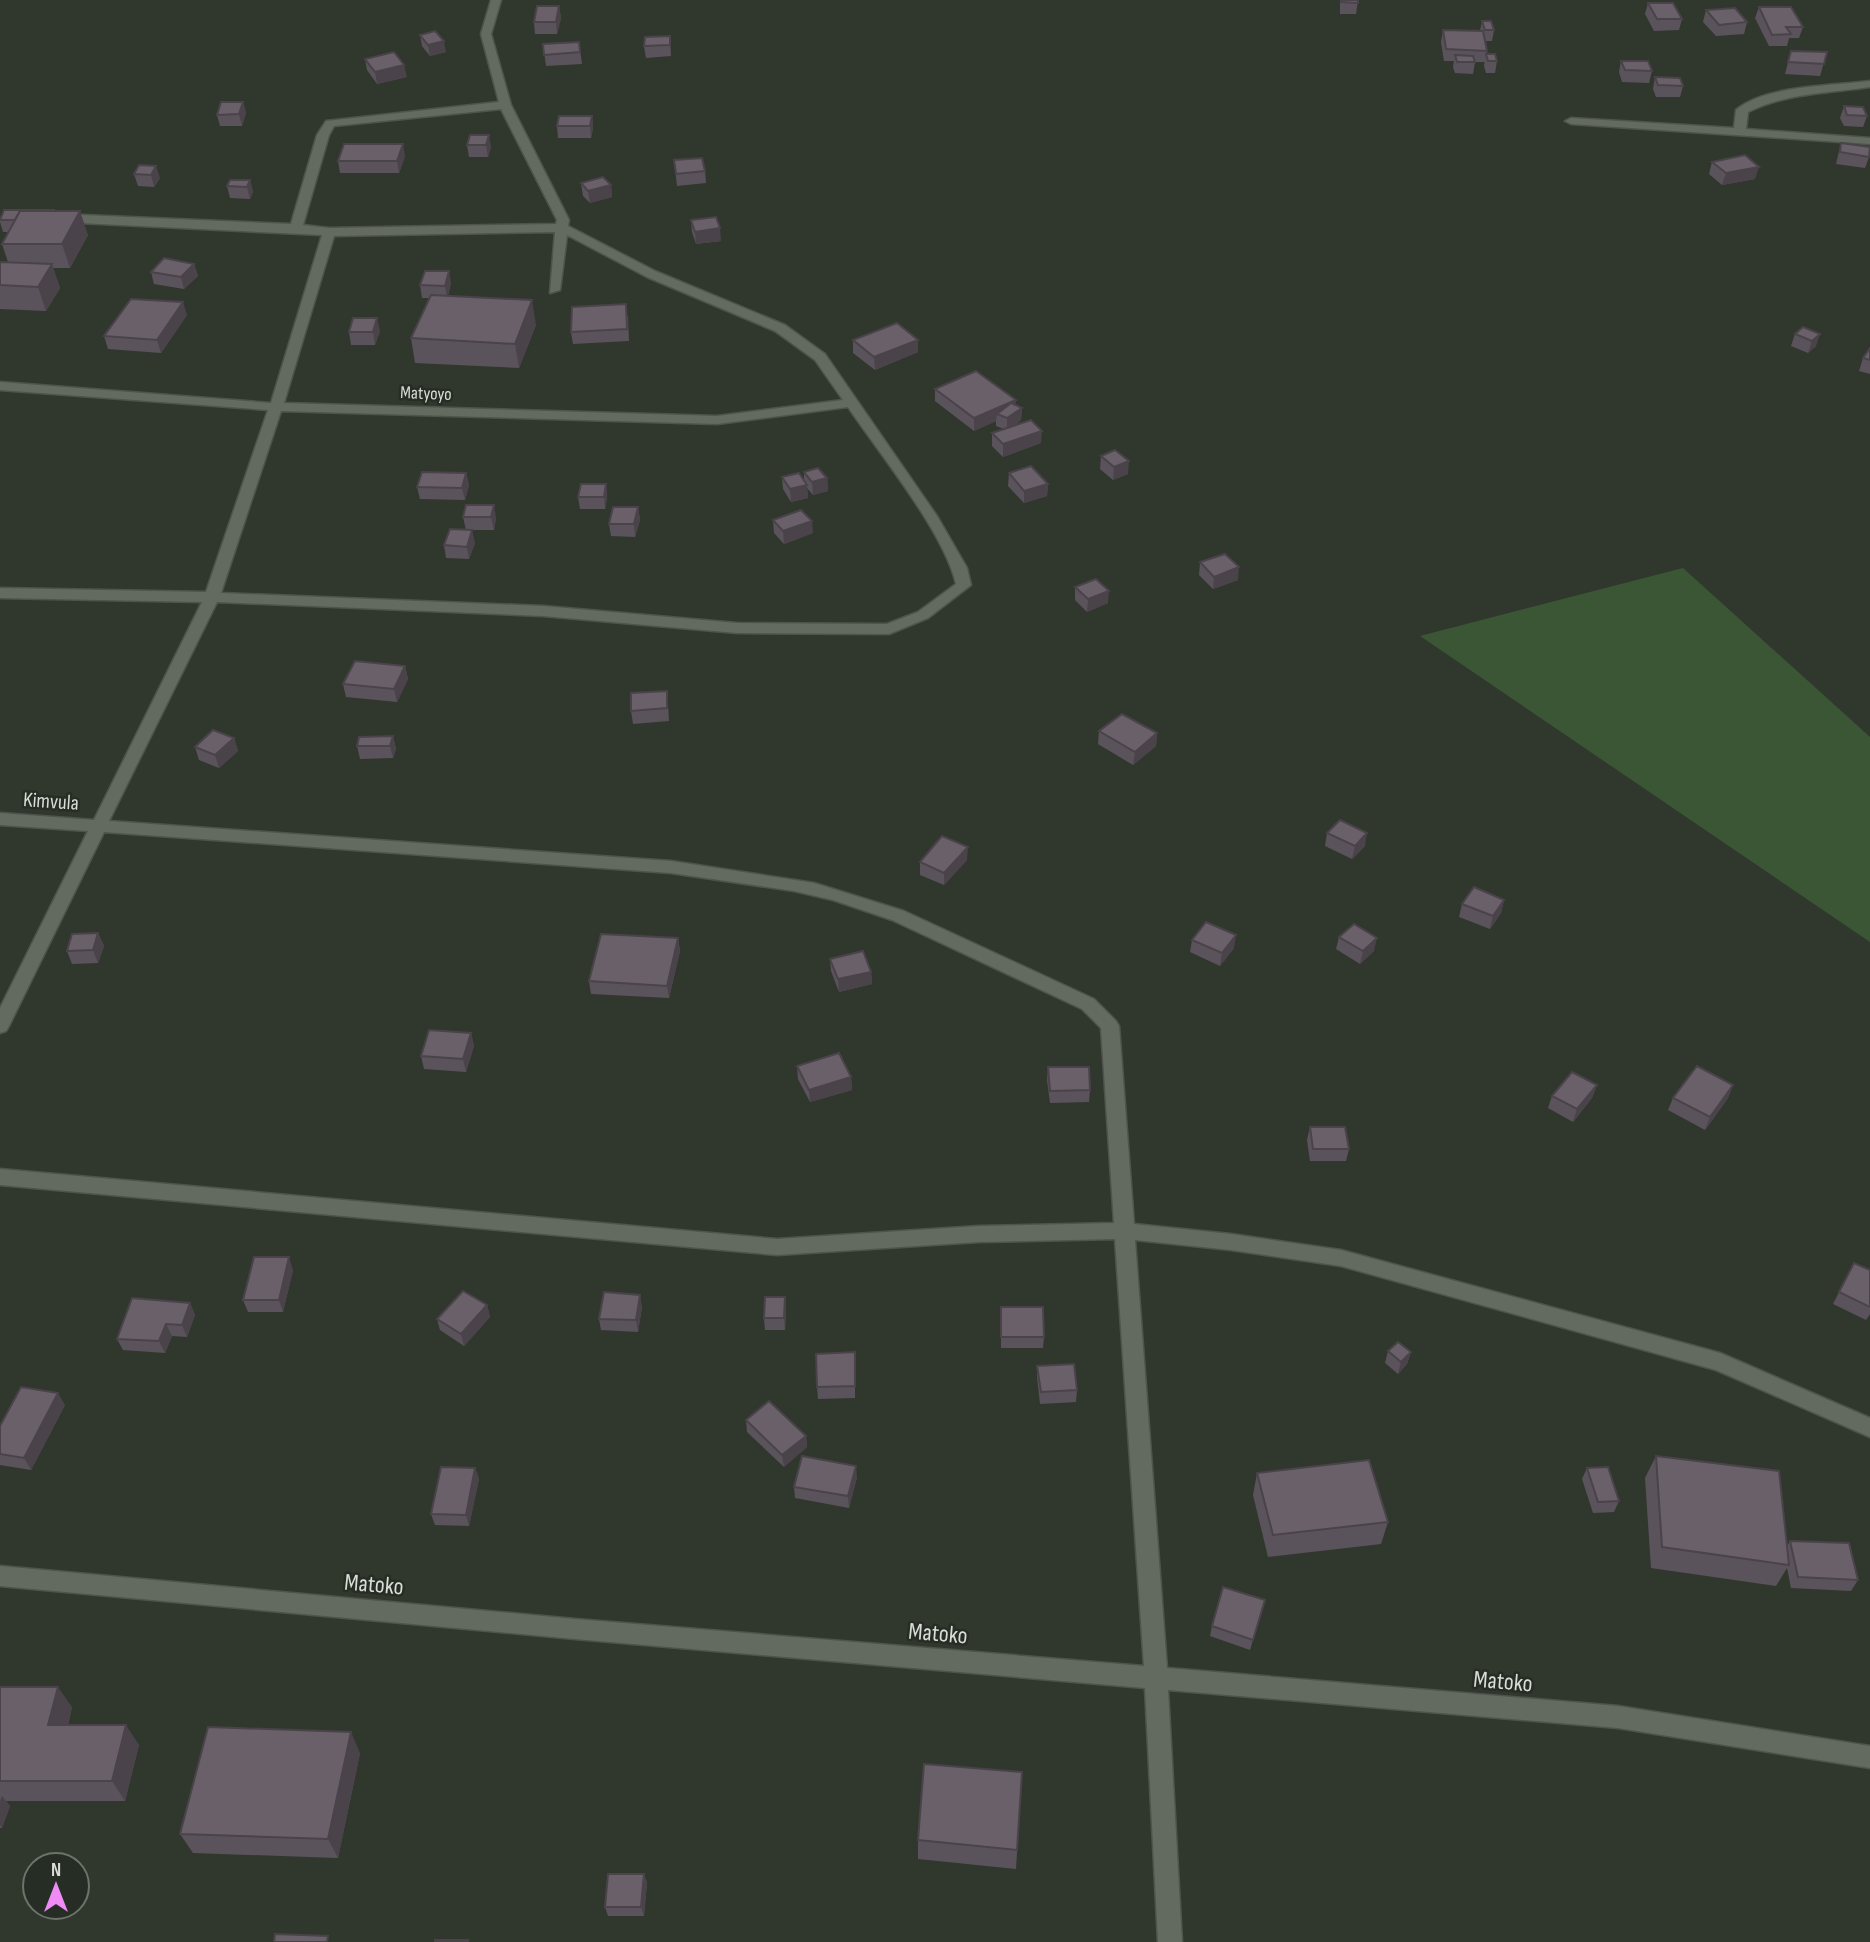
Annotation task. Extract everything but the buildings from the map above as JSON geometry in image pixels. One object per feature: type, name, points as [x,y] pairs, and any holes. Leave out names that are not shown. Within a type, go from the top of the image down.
[{"type":"street","points":[[496,0],[486,34],[505,106],[563,220],[554,290]]},
{"type":"street","points":[[1740,131],[1742,110],[1750,106],[1783,96],[1870,84]]},
{"type":"street","points":[[296,228],[323,135],[330,123],[505,106]]},
{"type":"street","points":[[1571,121],[1870,141]]},
{"type":"street","points":[[0,593],[212,597],[543,611],[737,628],[889,629],[939,605],[964,585],[963,576],[930,516],[820,357],[780,328],[651,274],[563,228],[329,232],[296,228],[40,217]]},
{"type":"street","points":[[0,1026],[212,597],[276,407],[329,232]]},
{"type":"street","name":"Matyoyo","points":[[0,386],[276,407],[717,420],[851,403]]},
{"type":"street","name":"Kimvula","points":[[0,819],[671,867],[773,881],[835,895],[915,925],[1088,1004],[1110,1026],[1156,1677],[1170,1942]]},
{"type":"street","points":[[0,1177],[777,1247],[979,1234],[1123,1231],[1231,1242],[1341,1258],[1720,1362],[1870,1428]]},
{"type":"street","name":"Matoko","points":[[0,1576],[575,1629],[1618,1717],[1870,1757]]},
{"type":"green space","points":[[1683,568],[1870,737],[1870,942],[1420,636]]}]
